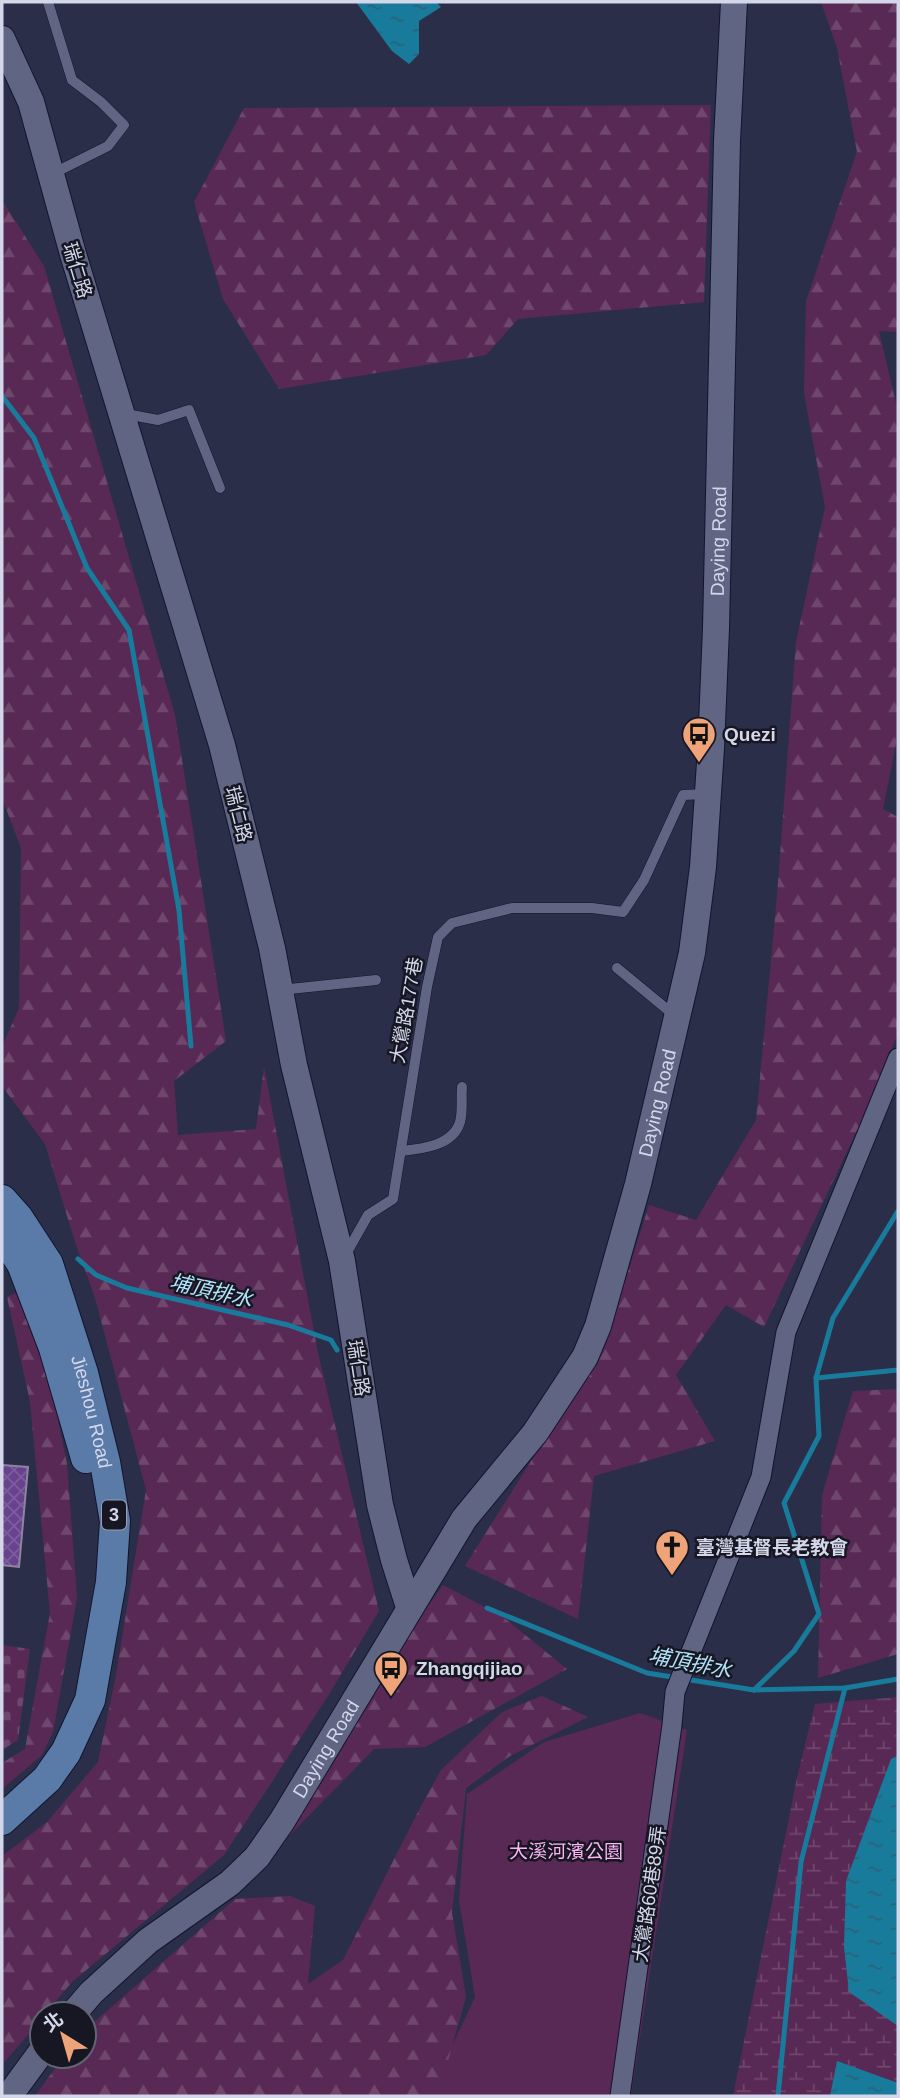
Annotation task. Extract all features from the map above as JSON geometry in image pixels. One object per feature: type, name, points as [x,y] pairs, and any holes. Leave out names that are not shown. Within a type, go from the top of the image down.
[{"type":"main road","name":"Jieshou Road","points":[[2,1200],[18,1218],[48,1264],[83,1373],[105,1462],[115,1521],[111,1583],[90,1700],[66,1752],[47,1779],[2,1820]]},
{"type":"main road","name":"Jieshou Road","points":[[2,1233],[22,1264],[54,1348],[88,1464],[96,1523],[95,1580],[72,1689],[52,1744],[34,1767],[2,1796]]},
{"type":"street","name":"Daying Road","points":[[85,2000],[148,1941],[230,1883],[257,1857],[282,1821],[464,1518],[535,1433],[585,1357],[597,1326],[638,1184],[692,953],[703,867],[716,628],[727,154],[734,2]]},
{"type":"street","name":"瑞仁路","points":[[2,39],[31,102],[50,174],[222,745],[280,990],[294,1065],[342,1261],[380,1505],[409,1607]]},
{"type":"street","name":"大鶯路60巷89弄","points":[[620,2096],[675,1692],[682,1668],[761,1477],[786,1332],[898,1058]]},
{"type":"street","points":[[9,2096],[28,2070]]},
{"type":"lane","points":[[48,2],[72,80],[101,102],[124,125],[108,146],[50,174]]},
{"type":"lane","points":[[122,414],[158,420],[189,410],[220,488]]},
{"type":"lane","name":"大鶯路177巷","points":[[342,1261],[368,1215],[393,1199],[427,987],[438,937],[452,923],[512,908],[592,908],[623,912],[644,880],[683,795],[708,794]]},
{"type":"lane","points":[[617,968],[677,1017]]},
{"type":"lane","points":[[280,990],[376,980]]},
{"type":"lane","points":[[401,1151],[427,1149],[446,1139],[455,1130],[460,1123],[462,1087]]},
{"type":"green space","points":[[821,2],[898,2],[898,332],[879,331],[898,412],[898,734],[883,809],[898,817],[898,1033],[869,1105],[764,1327],[726,1305],[676,1375],[715,1441],[594,1476],[578,1619],[465,1566],[533,1458],[614,1316],[649,1205],[696,1220],[756,1120],[777,896],[796,642],[825,507],[804,393],[806,301],[857,152],[837,48]]},
{"type":"green space","points":[[711,105],[704,302],[518,319],[486,355],[279,389],[223,299],[194,202],[244,108]]},
{"type":"green space","points":[[2,200],[44,266],[175,715],[226,1041],[174,1081],[178,1135],[256,1129],[264,1067],[318,1353],[379,1611],[328,1696],[224,1855],[72,1982],[57,2000],[28,2000],[28,2034],[2,2065],[2,1856],[47,1822],[98,1762],[116,1675],[146,1490],[95,1298],[45,1144],[2,1086],[2,1047],[19,1008],[21,848],[2,798]]},
{"type":"green space","points":[[22,1290],[45,1357],[67,1464],[77,1598],[53,1732],[42,1755],[2,1789],[2,1763],[25,1749],[50,1613],[30,1402],[7,1297]]},
{"type":"green space","points":[[898,1389],[898,1654],[818,1678],[822,1495],[853,1391]]},
{"type":"green space","points":[[443,1585],[502,1616],[567,1669],[425,1747],[374,1749],[284,1841],[396,1650]]},
{"type":"green space","points":[[2,1645],[30,1649],[18,1740],[2,1750]]},
{"type":"green space","points":[[542,1696],[588,1717],[510,1756],[466,1788],[452,1913],[466,1997],[438,2096],[35,2096],[54,2070],[98,2070],[98,2019],[235,1899],[290,1896],[315,1906],[308,1984],[343,1960],[441,1770],[502,1712]]},
{"type":"green space","points":[[898,1697],[898,2096],[733,2096],[797,1778],[815,1704]]},
{"type":"green space","name":"大溪河濱公園","points":[[640,1713],[687,1730],[631,2096],[249,2096],[433,2086],[475,1997],[459,1900],[467,1794],[544,1742]]},
{"type":"water","points":[[356,2],[436,2],[441,7],[419,21],[419,54],[409,64],[392,51]]},
{"type":"water","points":[[898,1755],[898,2026],[849,1992],[844,1947],[846,1881],[891,1759]]},
{"type":"water","points":[[837,2061],[898,2083],[898,2096],[830,2096]]},
{"type":"building","points":[[2,1465],[28,1467],[19,1567],[2,1565]]},
{"type":"waterway","points":[[2,396],[34,438],[87,568],[129,630],[179,910],[191,1046]]},
{"type":"waterway","points":[[754,1690],[794,1651],[819,1614],[784,1503],[819,1436],[816,1378],[833,1318],[898,1211]]},
{"type":"waterway","name":"埔頂排水","points":[[78,1259],[96,1275],[127,1288],[288,1325],[331,1340],[337,1350]]},
{"type":"waterway","points":[[816,1378],[898,1370]]},
{"type":"waterway","name":"埔頂排水","points":[[487,1608],[647,1673],[754,1690],[845,1688],[898,1679]]},
{"type":"waterway","points":[[778,2096],[801,1862],[845,1688]]},
{"type":"place","name":"Quezi","points":[[699,764]]},
{"type":"place","name":"臺灣基督長老教會","points":[[672,1577]]},
{"type":"place","name":"Zhangqijiao","points":[[391,1698]]}]
